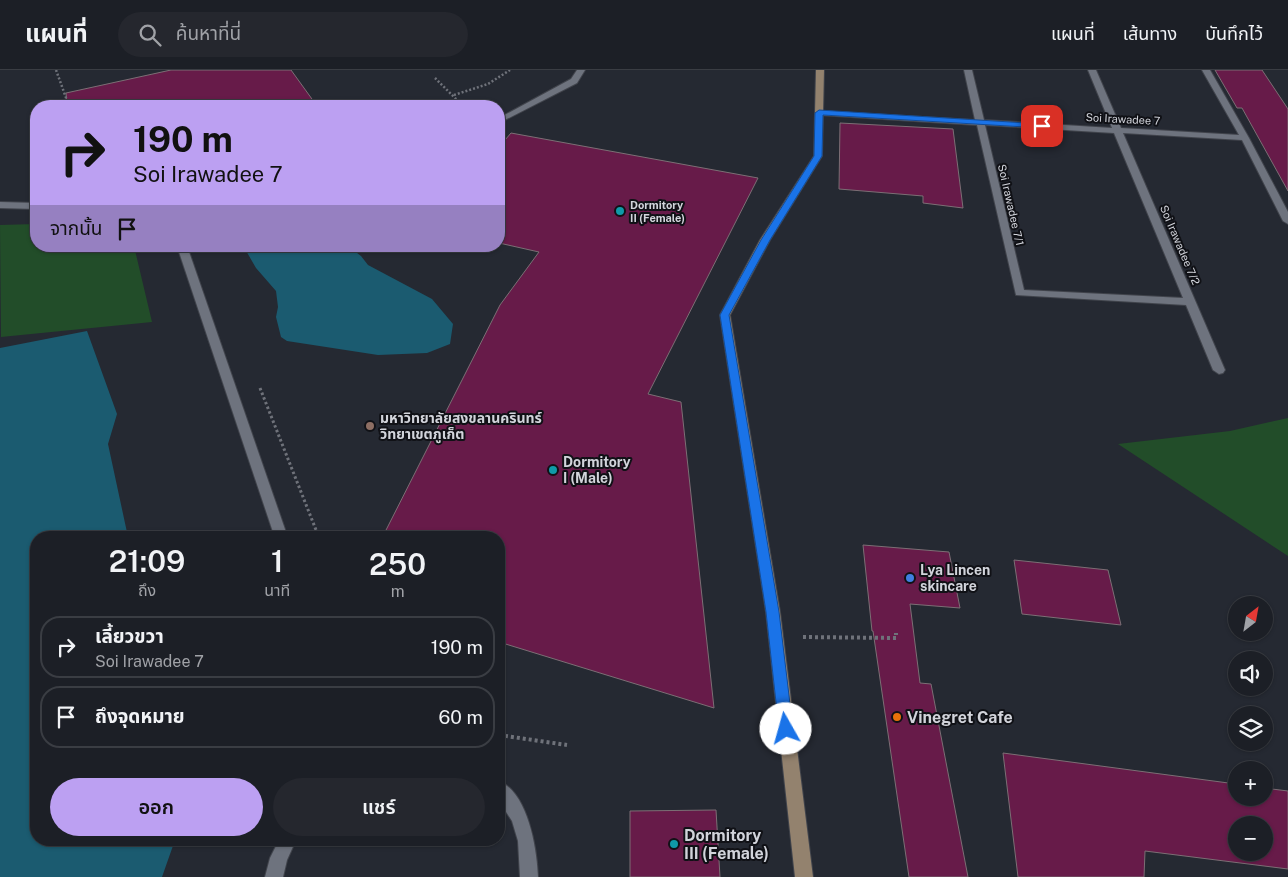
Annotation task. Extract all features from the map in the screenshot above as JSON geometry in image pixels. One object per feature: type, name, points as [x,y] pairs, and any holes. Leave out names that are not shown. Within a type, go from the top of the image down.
[{"type":"street","points":[[505,118],[574,81],[581,70]]},
{"type":"street","points":[[804,877],[775,636],[724,315],[765,240],[818,156],[820,70]]},
{"type":"street","name":"Soi Irawadee 7/1","points":[[968,70],[1020,293],[1191,302]]},
{"type":"street","name":"Soi Irawadee 7/2","points":[[1092,70],[1219,370]]},
{"type":"street","points":[[1206,70],[1245,138],[1288,221]]},
{"type":"street","name":"Soi Irawadee 7","points":[[819,113],[1245,138]]},
{"type":"street","points":[[0,205],[30,206]]},
{"type":"street","points":[[184,252],[280,531]]},
{"type":"street","points":[[505,795],[525,833],[529,877]]},
{"type":"street","points":[[274,877],[279,858],[285,846]]},
{"type":"path","points":[[56,70],[67,100]]},
{"type":"path","points":[[454,95],[488,84],[510,70]]},
{"type":"path","points":[[435,78],[458,100]]},
{"type":"path","points":[[775,636],[896,638],[896,632]]},
{"type":"path","points":[[505,736],[567,745]]},
{"type":"green space","points":[[30,224],[30,252],[135,252],[152,322],[1,337],[0,225]]},
{"type":"green space","points":[[1288,418],[1288,556],[1118,444],[1230,431]]},
{"type":"water","points":[[247,252],[356,252],[368,265],[432,299],[453,324],[450,344],[427,353],[378,355],[287,341],[281,337],[276,317],[278,307],[276,291],[256,268]]},
{"type":"water","points":[[87,331],[117,414],[108,444],[127,531],[30,531],[30,846],[173,846],[162,877],[0,877],[0,348]]},
{"type":"building","points":[[171,70],[291,70],[313,100],[67,100],[66,93]]},
{"type":"building","points":[[1215,70],[1262,70],[1288,109],[1288,191],[1242,108],[1237,108]]},
{"type":"building","points":[[840,123],[953,129],[963,208],[923,203],[923,196],[839,189]]},
{"type":"building","points":[[511,133],[758,178],[648,394],[681,402],[714,708],[505,644],[505,531],[386,531],[500,305],[539,252],[505,244],[505,140]]},
{"type":"building","points":[[863,545],[949,552],[960,608],[910,604],[920,683],[931,684],[968,877],[909,877],[872,631]]},
{"type":"building","points":[[1014,560],[1108,570],[1121,625],[1022,614]]},
{"type":"building","points":[[1003,753],[1228,783],[1228,806],[1273,806],[1273,789],[1288,791],[1288,869],[1145,851],[1144,877],[1018,877]]},
{"type":"building","name":"Dormitory III (Female)","points":[[716,810],[720,877],[630,877],[630,811]]},
{"type":"place","name":"Dormitory II (Female)","points":[[620,211]]},
{"type":"place","name":"มหาวิทยาลัยสงขลานครินทร์ วิทยาเขตภูเก็ต","points":[[370,426]]},
{"type":"place","name":"Dormitory I (Male)","points":[[553,470]]},
{"type":"place","name":"Lya Lincen skincare","points":[[910,578]]},
{"type":"place","name":"Vinegret Cafe","points":[[897,717]]},
{"type":"place","name":"Dormitory III (Female)","points":[[674,844]]},
{"type":"route","points":[[786,729],[772,612],[724,315],[765,240],[818,156],[819,113],[1042,126]]}]
